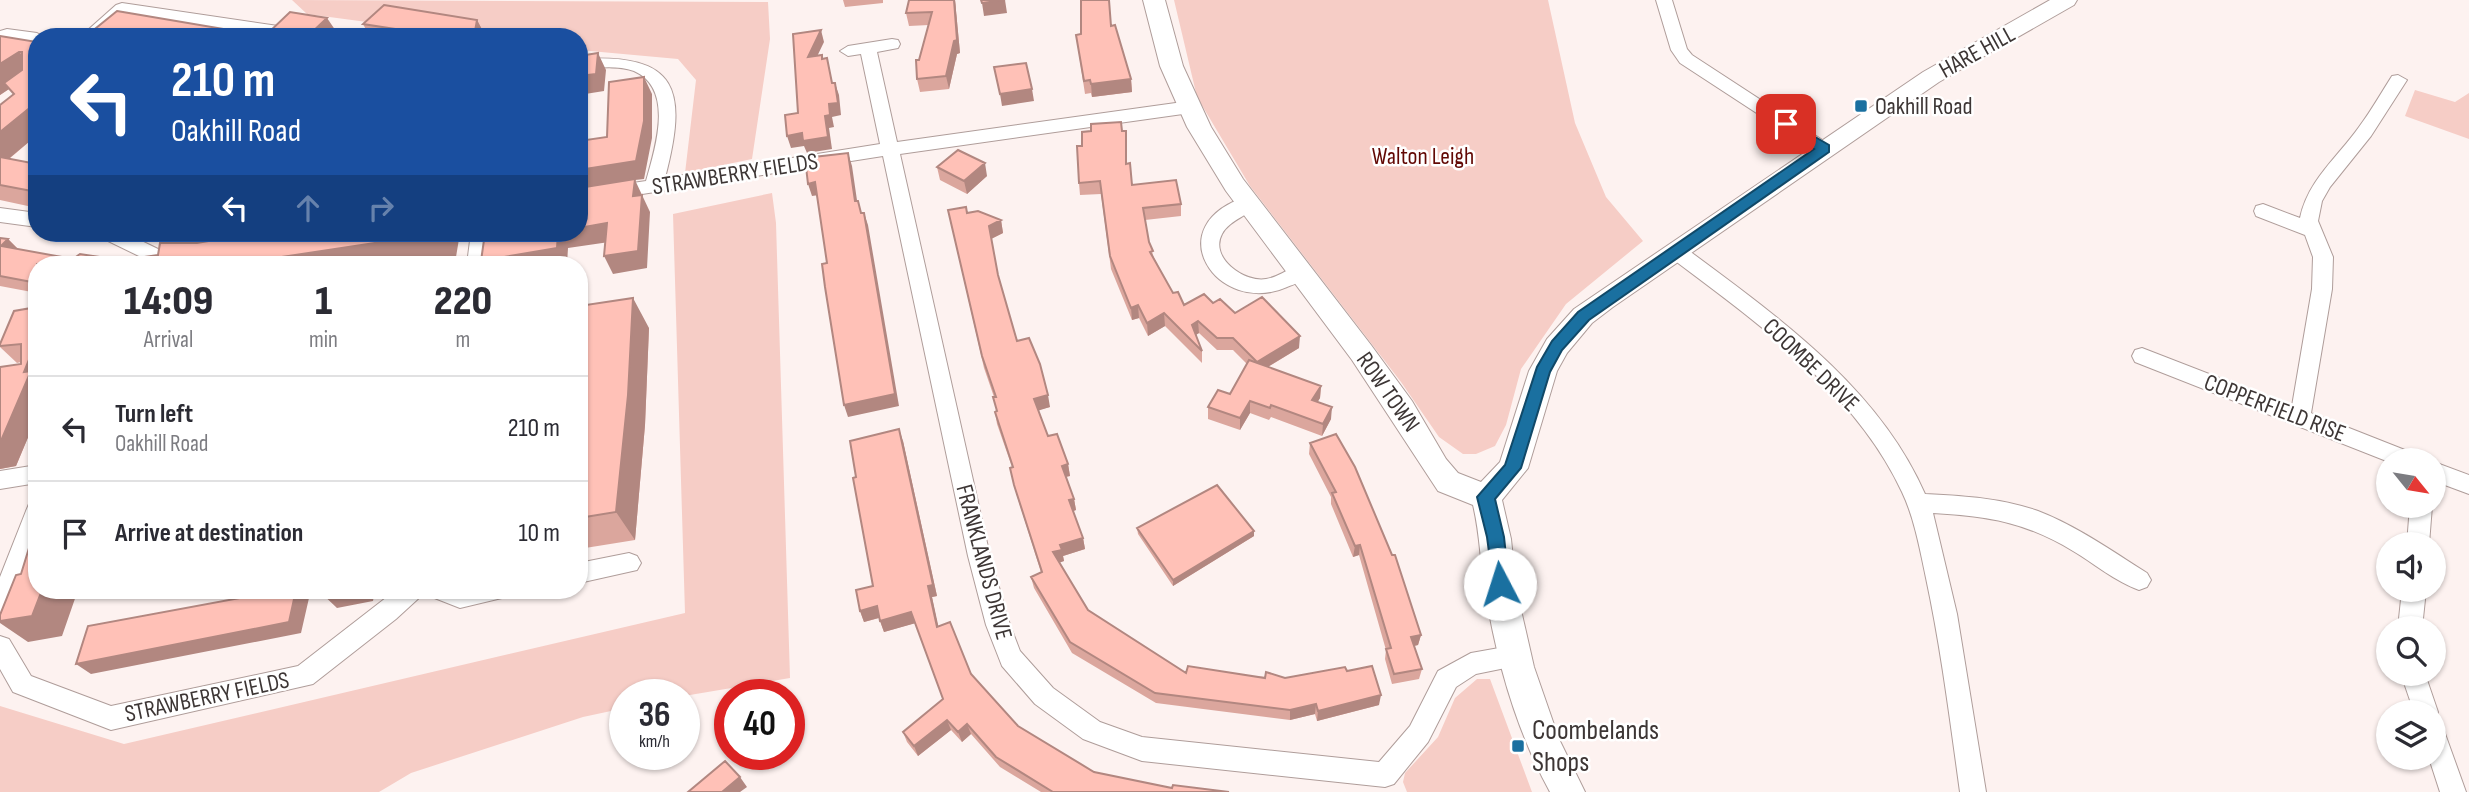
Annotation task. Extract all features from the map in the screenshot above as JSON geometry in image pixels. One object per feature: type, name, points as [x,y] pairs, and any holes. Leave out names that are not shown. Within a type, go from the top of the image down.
[{"type":"street","name":"ROW TOWN","points":[[1154,0],[1169,63],[1220,164],[1367,359],[1442,474],[1448,481],[1486,497]]},
{"type":"street","points":[[1664,0],[1679,50],[1686,59],[1824,149]]},
{"type":"street","name":"HARE HILL","points":[[1486,497],[1513,468],[1543,371],[1557,346],[1583,316],[1931,77],[2055,2]]},
{"type":"street","points":[[99,28],[122,8],[258,28]]},
{"type":"street","points":[[0,37],[7,34],[28,37]]},
{"type":"street","points":[[848,51],[892,44]]},
{"type":"street","name":"FRANKLANDS DRIVE","points":[[869,48],[979,556],[998,625],[1011,658],[1044,696],[1092,731],[1142,749],[1390,783],[1447,680],[1512,642]]},
{"type":"street","points":[[588,63],[606,61],[638,65],[658,77],[667,102],[664,150],[653,187]]},
{"type":"street","points":[[2300,418],[2322,289],[2323,257],[2309,221],[2313,201],[2323,183],[2365,132],[2398,80]]},
{"type":"street","points":[[890,149],[1190,107]]},
{"type":"street","name":"STRAWBERRY FIELDS","points":[[588,197],[890,149]]},
{"type":"street","points":[[1249,203],[1229,213],[1215,226],[1208,242],[1209,255],[1221,270],[1240,283],[1266,287],[1300,273]]},
{"type":"street","points":[[2263,211],[2312,230]]},
{"type":"street","points":[[0,215],[28,219]]},
{"type":"street","points":[[127,242],[151,256]]},
{"type":"street","name":"COOMBE DRIVE","points":[[1677,252],[1754,310],[1834,382],[1879,435],[1913,491],[1932,551],[1951,639],[1973,792]]},
{"type":"street","name":"COPPERFIELD RISE","points":[[2142,356],[2376,448]]},
{"type":"street","points":[[0,480],[28,475]]},
{"type":"street","points":[[2446,476],[2469,485]]},
{"type":"street","points":[[1486,497],[1496,537],[1500,584],[1512,642],[1551,763],[1567,792]]},
{"type":"street","points":[[1916,503],[1949,504],[2022,515],[2045,524],[2139,579]]},
{"type":"street","points":[[0,607],[28,534]]},
{"type":"street","points":[[588,571],[628,563]]},
{"type":"street","name":"STRAWBERRY FIELDS","points":[[0,647],[22,684],[111,718],[304,676],[402,599]]},
{"type":"street","points":[[2446,770],[2453,792]]},
{"type":"green space","points":[[292,0],[768,2],[770,39],[752,159],[685,173],[696,80],[678,59],[588,51],[588,28],[412,28],[307,14]]},
{"type":"green space","name":"Walton Leigh","points":[[1174,0],[1548,0],[1575,123],[1606,197],[1643,241],[1566,304],[1521,369],[1506,425],[1495,446],[1476,454],[1463,454],[1439,437],[1401,382],[1250,186],[1197,97]]},
{"type":"green space","points":[[2415,90],[2455,102],[2469,93],[2469,139],[2405,116]]},
{"type":"green space","points":[[772,193],[776,223],[790,678],[714,679],[714,691],[700,693],[700,679],[609,679],[609,711],[583,717],[411,773],[379,792],[0,792],[0,706],[124,744],[685,613],[673,214]]},
{"type":"green space","points":[[1477,679],[1490,679],[1532,792],[1407,792],[1403,782],[1405,773],[1438,737],[1455,698]]},
{"type":"building","points":[[909,0],[954,0],[957,40],[954,41],[946,76],[917,79],[916,60],[919,60],[932,12],[906,13]]},
{"type":"building","points":[[981,0],[1005,0],[982,3]]},
{"type":"building","points":[[1081,0],[1109,0],[1111,26],[1115,25],[1131,79],[1091,84],[1090,80],[1084,81],[1076,35],[1081,34]]},
{"type":"building","points":[[384,5],[477,20],[476,28],[389,28],[363,24]]},
{"type":"building","points":[[117,11],[218,28],[96,28]]},
{"type":"building","points":[[290,12],[327,18],[316,28],[273,28]]},
{"type":"building","points":[[821,30],[808,57],[822,55],[822,59],[827,58],[838,103],[829,104],[830,115],[825,116],[828,137],[803,141],[802,133],[787,136],[785,115],[798,113],[793,34]]},
{"type":"building","points":[[0,36],[28,41],[28,109],[0,132],[0,105],[14,94],[4,83],[22,70],[22,52],[0,64]]},
{"type":"building","points":[[598,53],[596,74],[588,75],[588,55]]},
{"type":"building","points":[[1026,63],[1032,89],[1000,94],[994,67]]},
{"type":"building","points":[[644,77],[644,121],[636,161],[588,169],[588,140],[607,137],[609,82]]},
{"type":"building","points":[[1121,122],[1122,131],[1126,131],[1126,164],[1130,163],[1132,185],[1176,180],[1181,204],[1143,208],[1153,251],[1150,252],[1173,293],[1178,292],[1184,305],[1204,294],[1213,303],[1220,299],[1235,313],[1262,297],[1300,336],[1257,362],[1233,338],[1217,338],[1198,321],[1192,325],[1202,351],[1164,313],[1147,323],[1138,305],[1131,308],[1110,256],[1100,181],[1079,183],[1077,146],[1082,146],[1082,132],[1091,131],[1091,124]]},
{"type":"building","points":[[958,150],[985,163],[964,181],[937,167]]},
{"type":"building","points":[[848,153],[855,201],[858,201],[861,213],[864,213],[895,394],[844,405],[822,264],[827,263],[815,182],[808,184],[805,158]]},
{"type":"building","points":[[0,157],[28,162],[28,190],[0,185]]},
{"type":"building","points":[[635,179],[633,196],[642,195],[638,251],[604,256],[607,223],[588,226],[588,187]]},
{"type":"building","points":[[966,207],[967,213],[978,211],[1001,220],[989,226],[998,275],[1017,341],[1029,338],[1040,364],[1048,395],[1034,399],[1048,436],[1057,434],[1068,464],[1062,466],[1074,499],[1069,500],[1083,538],[1060,545],[1062,550],[1053,552],[1088,610],[1186,673],[1188,666],[1265,678],[1266,672],[1285,678],[1345,667],[1347,671],[1372,666],[1381,695],[1318,711],[1316,704],[1290,710],[1155,693],[1070,642],[1031,577],[1042,572],[1014,485],[1010,468],[1013,467],[995,412],[997,411],[993,397],[996,397],[982,356],[948,210]]},
{"type":"building","points":[[0,238],[8,239],[1,246],[56,256],[28,256],[28,281],[0,276]]},
{"type":"building","points":[[381,242],[289,256],[151,256],[158,255],[160,243]]},
{"type":"building","points":[[484,242],[557,242],[557,248],[510,256],[482,256]]},
{"type":"building","points":[[633,298],[628,395],[616,512],[588,517],[588,305]]},
{"type":"building","points":[[28,309],[28,362],[24,372],[28,371],[28,378],[0,443],[0,367],[21,364],[21,344],[0,346],[14,311]]},
{"type":"building","points":[[1249,360],[1321,386],[1312,400],[1332,407],[1323,424],[1271,405],[1270,408],[1250,401],[1240,418],[1208,407],[1218,390],[1230,394]]},
{"type":"building","points":[[899,429],[933,585],[928,586],[937,627],[950,622],[971,674],[1018,726],[1094,772],[1172,788],[1173,785],[1229,792],[1053,792],[996,757],[967,724],[958,732],[947,720],[914,746],[903,732],[943,699],[911,612],[880,621],[877,606],[860,611],[856,590],[873,586],[853,478],[856,477],[850,441]]},
{"type":"building","points":[[1336,434],[1355,467],[1392,555],[1395,555],[1421,635],[1411,637],[1422,669],[1394,674],[1386,649],[1391,648],[1360,545],[1355,546],[1332,493],[1336,492],[1310,443]]},
{"type":"building","points":[[1217,485],[1254,531],[1173,580],[1137,528]]},
{"type":"building","points":[[28,551],[28,599],[39,599],[32,616],[0,621],[16,575],[21,574]]},
{"type":"building","points":[[234,599],[294,599],[289,622],[76,664],[88,626]]},
{"type":"building","points":[[714,770],[733,770],[740,777],[722,792],[688,792]]},
{"type":"place","name":"Oakhill Road","points":[[1861,106]]},
{"type":"place","name":"Coombelands Shops","points":[[1518,746]]},
{"type":"route","points":[[1500,584],[1496,537],[1486,497],[1513,468],[1543,371],[1557,346],[1583,316],[1604,300],[1824,149],[1786,124]]}]
